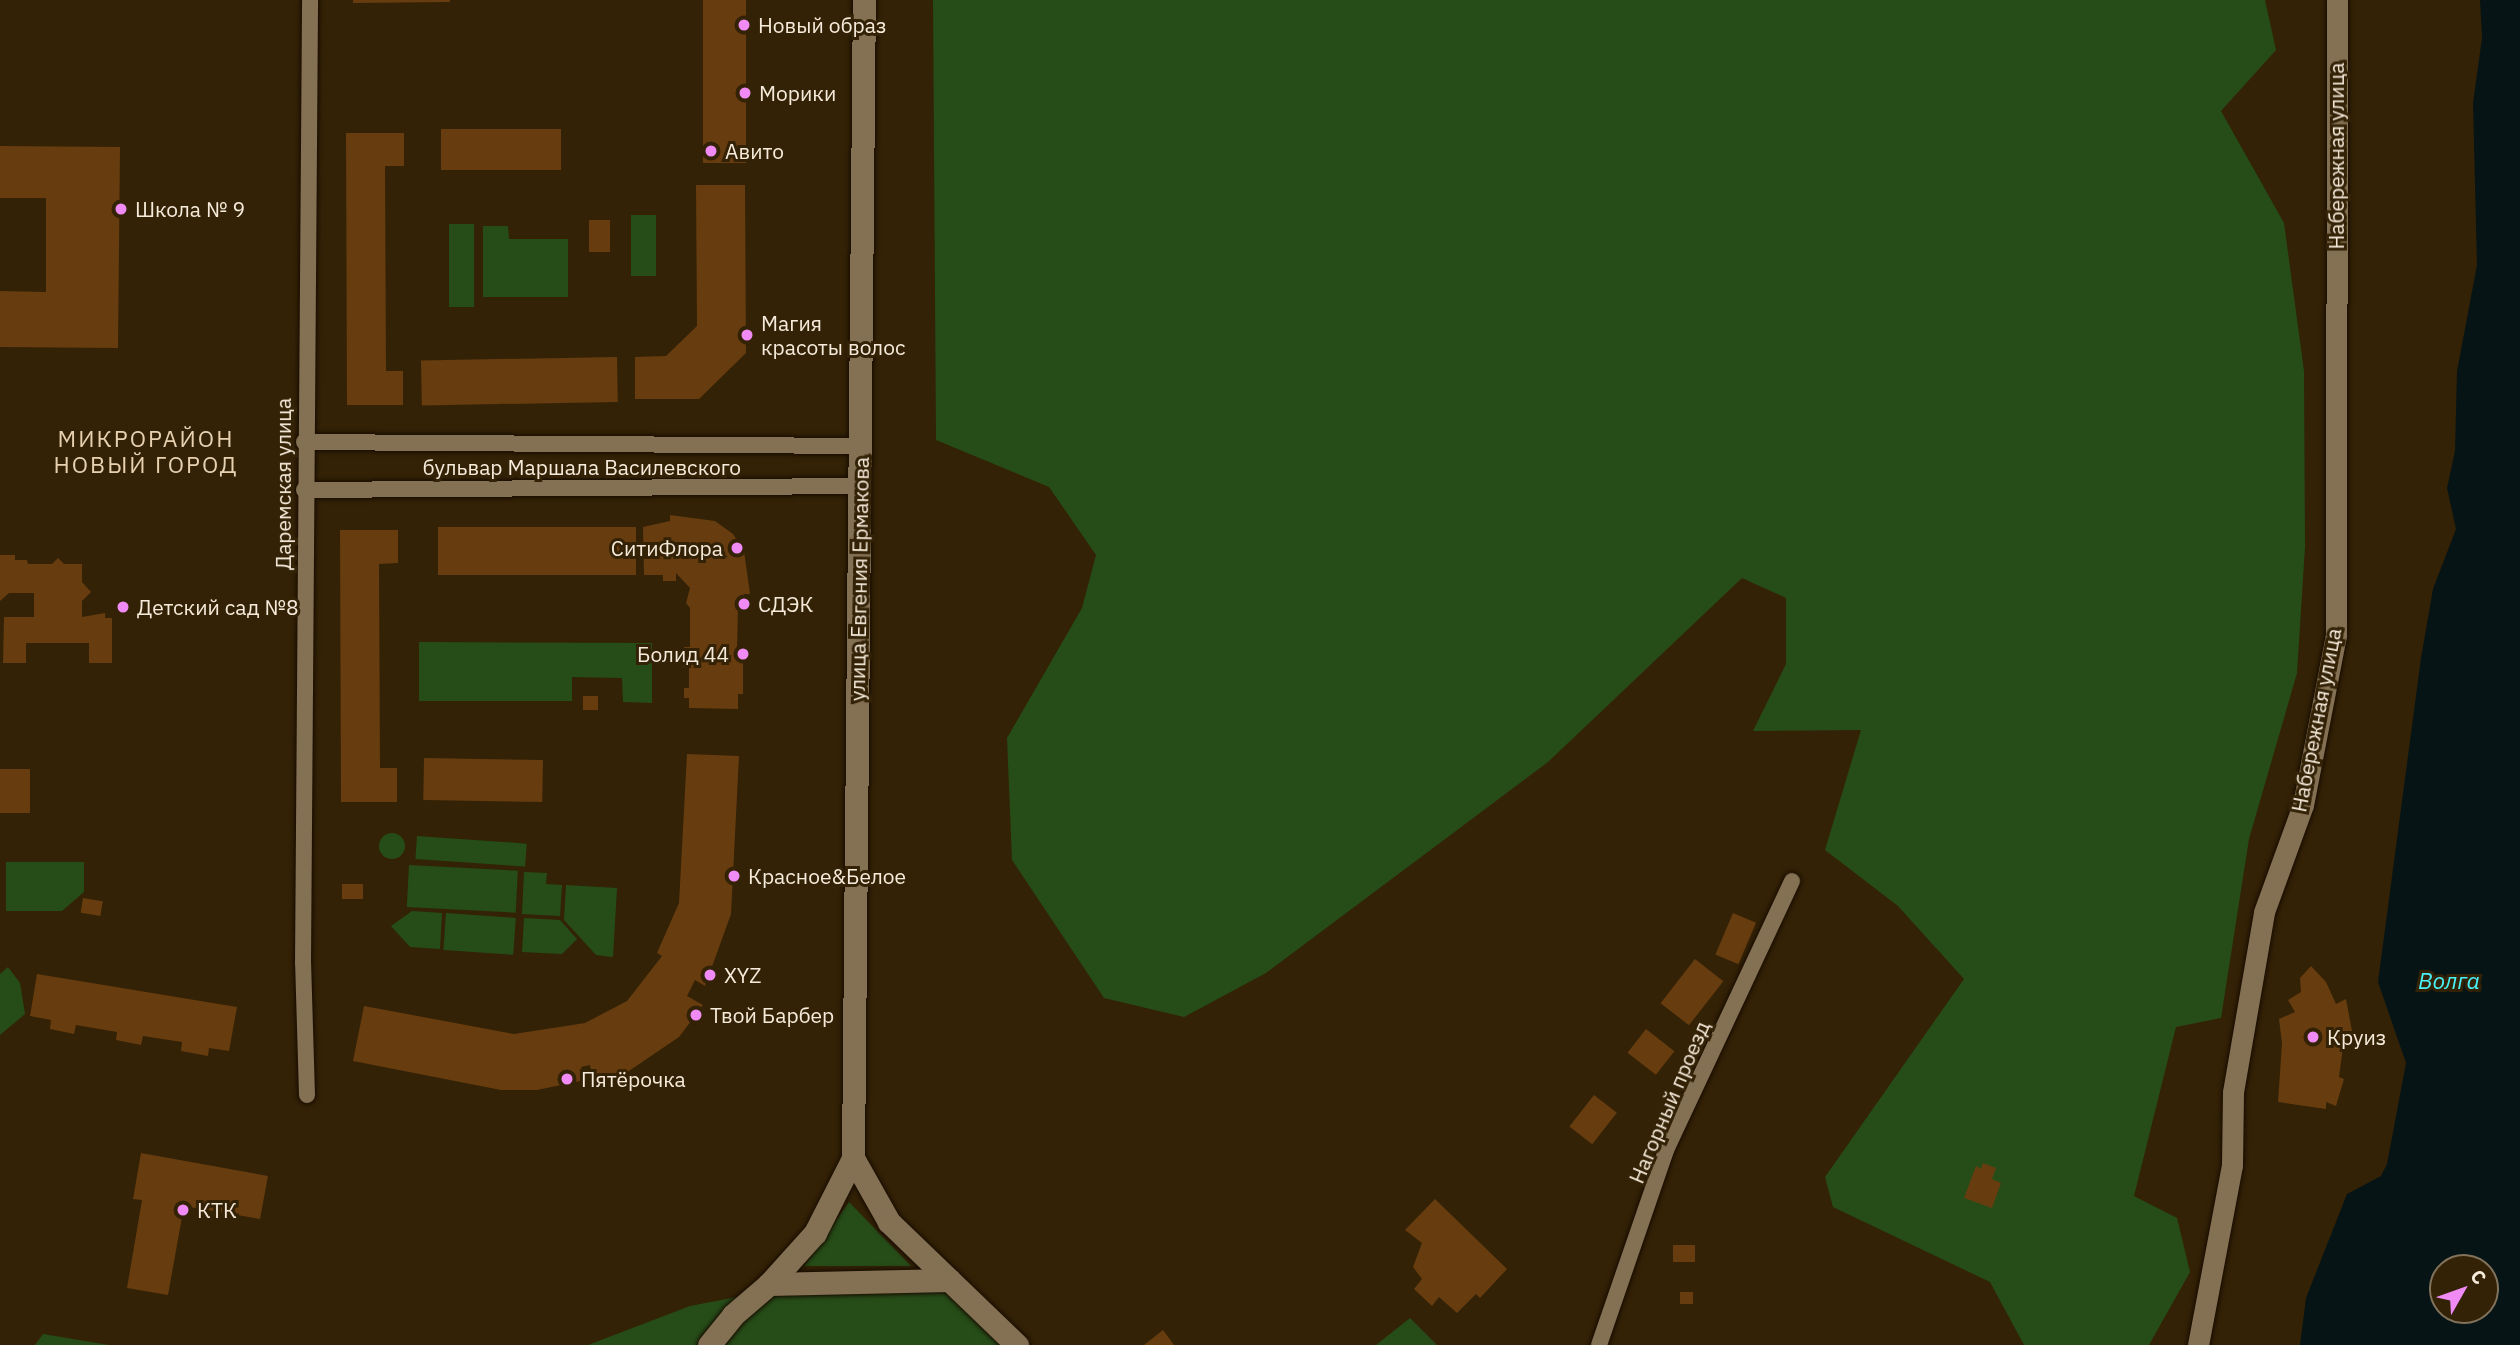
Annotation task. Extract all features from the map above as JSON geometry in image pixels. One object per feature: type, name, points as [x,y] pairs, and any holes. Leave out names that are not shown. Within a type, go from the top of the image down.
[{"type":"main road","name":"улица Евгения Ермакова","points":[[709,1345],[733,1315],[769,1284],[815,1233],[853,1158],[864,0]]},
{"type":"main road","name":"улица Евгения Ермакова","points":[[853,1158],[889,1222],[1017,1345]]},
{"type":"main road","points":[[769,1284],[949,1280]]},
{"type":"street","name":"Даремская улица","points":[[307,1095],[303,972],[304,442],[310,0]]},
{"type":"street","name":"Набережная улица","points":[[2198,1345],[2232,1165],[2233,1092],[2264,912],[2303,805],[2336,636],[2337,0]]},
{"type":"street","name":"бульвар Маршала Василевского","points":[[304,442],[860,446]]},
{"type":"street","name":"бульвар Маршала Василевского","points":[[304,490],[860,486]]},
{"type":"street","name":"Нагорный проезд","points":[[1599,1345],[1666,1150],[1792,881]]},
{"type":"green space","points":[[933,0],[2265,0],[2276,50],[2221,111],[2284,223],[2304,371],[2305,547],[2297,673],[2249,839],[2221,1018],[2176,1027],[2134,1196],[2177,1218],[2190,1272],[2149,1345],[2024,1345],[1990,1282],[1833,1207],[1825,1177],[1964,979],[1898,906],[1825,850],[1861,730],[1753,731],[1786,664],[1786,598],[1742,578],[1548,762],[1266,973],[1184,1017],[1104,998],[1012,860],[1007,738],[1082,608],[1096,555],[1049,487],[936,440]]},
{"type":"green space","points":[[631,215],[656,215],[656,276],[631,276]]},
{"type":"green space","points":[[449,224],[474,224],[474,307],[449,307]]},
{"type":"green space","points":[[483,226],[508,226],[509,239],[568,239],[568,297],[483,297]]},
{"type":"green space","points":[[419,642],[652,643],[652,703],[623,702],[622,678],[572,677],[572,701],[419,701]]},
{"type":"green space","points":[[392,833],[401,837],[405,846],[401,855],[392,859],[383,855],[379,846],[383,837]]},
{"type":"green space","points":[[417,836],[527,844],[525,867],[415,859]]},
{"type":"green space","points":[[6,862],[84,862],[84,892],[62,911],[6,911]]},
{"type":"green space","points":[[409,865],[518,871],[516,913],[407,907]]},
{"type":"green space","points":[[524,872],[547,873],[546,884],[562,885],[560,916],[522,914]]},
{"type":"green space","points":[[566,885],[617,888],[613,957],[596,955],[564,920]]},
{"type":"green space","points":[[412,911],[442,913],[440,949],[410,947],[391,926]]},
{"type":"green space","points":[[446,913],[516,918],[513,955],[443,950]]},
{"type":"green space","points":[[524,918],[560,920],[577,939],[562,954],[522,952]]},
{"type":"green space","points":[[8,967],[20,983],[25,1014],[0,1035],[0,974]]},
{"type":"green space","points":[[849,1202],[911,1266],[804,1266]]},
{"type":"green space","points":[[944,1289],[1004,1345],[724,1345],[740,1322],[774,1292]]},
{"type":"green space","points":[[737,1297],[700,1345],[588,1345],[690,1306]]},
{"type":"green space","points":[[1410,1318],[1437,1345],[1376,1345]]},
{"type":"green space","points":[[43,1334],[109,1345],[35,1345]]},
{"type":"water","name":"Волга","points":[[2480,0],[2520,0],[2520,1345],[2300,1345],[2306,1298],[2347,1194],[2381,1176],[2387,1164],[2406,1063],[2378,982],[2421,658],[2433,589],[2456,529],[2447,488],[2455,451],[2457,371],[2477,265],[2473,103],[2482,38]]},
{"type":"building","points":[[353,0],[450,0],[450,2],[353,3]]},
{"type":"building","points":[[703,0],[746,0],[746,163],[703,163]]},
{"type":"building","points":[[441,129],[561,129],[561,170],[441,170]]},
{"type":"building","points":[[346,133],[404,133],[404,166],[385,166],[386,371],[403,371],[403,405],[347,405]]},
{"type":"building","points":[[0,146],[120,147],[118,348],[0,347],[0,291],[46,292],[46,198],[0,198]]},
{"type":"building","points":[[696,185],[745,185],[746,353],[699,399],[635,399],[635,357],[666,356],[697,326]]},
{"type":"building","points":[[589,220],[610,220],[610,252],[589,252]]},
{"type":"building","points":[[617,357],[618,402],[422,405],[421,360]]},
{"type":"building","points":[[670,515],[715,521],[733,534],[744,551],[750,594],[744,594],[744,608],[738,607],[737,650],[743,650],[743,694],[738,694],[738,709],[689,708],[689,698],[684,698],[684,688],[689,688],[689,668],[683,668],[684,647],[690,647],[690,608],[686,603],[690,588],[676,573],[676,581],[663,581],[663,575],[644,575],[643,527],[670,521]]},
{"type":"building","points":[[438,527],[636,527],[636,575],[438,575]]},
{"type":"building","points":[[340,530],[398,530],[398,563],[379,564],[380,768],[397,768],[397,802],[341,802]]},
{"type":"building","name":"Детский сад №8","points":[[0,555],[15,555],[15,560],[27,560],[28,564],[52,564],[58,558],[64,564],[82,564],[82,582],[91,592],[82,601],[82,617],[105,613],[105,618],[112,618],[112,663],[89,663],[89,643],[26,643],[26,663],[3,663],[4,617],[34,617],[34,593],[9,593],[0,601]]},
{"type":"building","points":[[583,696],[598,696],[598,710],[583,710]]},
{"type":"building","points":[[687,754],[739,756],[731,914],[705,986],[695,980],[687,996],[703,1005],[679,1037],[626,1073],[593,1083],[590,1065],[581,1067],[585,1080],[537,1090],[501,1090],[353,1061],[364,1006],[514,1034],[585,1023],[627,1001],[662,956],[657,953],[679,903]]},
{"type":"building","points":[[424,758],[543,760],[542,802],[423,800]]},
{"type":"building","points":[[0,769],[30,769],[30,813],[0,813]]},
{"type":"building","points":[[342,884],[363,884],[363,899],[342,899]]},
{"type":"building","points":[[83,898],[103,901],[100,916],[81,913]]},
{"type":"building","points":[[1733,913],[1756,923],[1738,964],[1715,954]]},
{"type":"building","points":[[1695,959],[1723,981],[1689,1025],[1661,1003]]},
{"type":"building","name":"Круиз","points":[[2311,966],[2326,982],[2336,1004],[2346,999],[2352,1031],[2345,1032],[2339,1077],[2344,1079],[2336,1106],[2326,1102],[2326,1109],[2278,1102],[2282,1043],[2279,1019],[2295,1012],[2288,1000],[2301,992],[2300,978]]},
{"type":"building","points":[[37,974],[237,1007],[229,1051],[209,1048],[208,1056],[181,1051],[182,1042],[143,1036],[141,1045],[116,1040],[117,1032],[76,1025],[74,1034],[50,1029],[51,1020],[30,1016]]},
{"type":"building","points":[[1646,1029],[1674,1051],[1656,1075],[1628,1053]]},
{"type":"building","points":[[1594,1095],[1617,1113],[1592,1144],[1569,1127]]},
{"type":"building","points":[[141,1153],[268,1176],[260,1219],[184,1206],[168,1295],[127,1288],[142,1200],[133,1199]]},
{"type":"building","points":[[1983,1163],[1996,1168],[1992,1179],[2001,1183],[1992,1208],[1964,1198],[1976,1166],[1981,1169]]},
{"type":"building","points":[[1435,1199],[1507,1269],[1480,1298],[1476,1294],[1457,1313],[1439,1297],[1432,1306],[1414,1289],[1422,1279],[1413,1267],[1422,1243],[1405,1230]]},
{"type":"building","points":[[1673,1245],[1695,1245],[1695,1262],[1673,1262]]},
{"type":"building","points":[[1680,1292],[1693,1292],[1693,1304],[1680,1304]]},
{"type":"building","points":[[1163,1330],[1174,1345],[1144,1345]]},
{"type":"place","name":"Новый образ","points":[[744,25]]},
{"type":"place","name":"Морики","points":[[745,93]]},
{"type":"place","name":"Авито","points":[[711,151]]},
{"type":"place","name":"Школа № 9","points":[[121,209]]},
{"type":"place","name":"Магия красоты волос","points":[[747,335]]},
{"type":"place","name":"СитиФлора","points":[[737,548]]},
{"type":"place","name":"СДЭК","points":[[744,604]]},
{"type":"place","name":"Детский сад №8","points":[[123,607]]},
{"type":"place","name":"Болид 44","points":[[743,654]]},
{"type":"place","name":"Красное&Белое","points":[[734,876]]},
{"type":"place","name":"XYZ","points":[[710,975]]},
{"type":"place","name":"Твой Барбер","points":[[696,1015]]},
{"type":"place","name":"Круиз","points":[[2313,1037]]},
{"type":"place","name":"Пятёрочка","points":[[567,1079]]},
{"type":"place","name":"КТК","points":[[183,1210]]},
{"type":"district","name":"МИКРОРАЙОН НОВЫЙ ГОРОД","points":[[146,451]]}]
